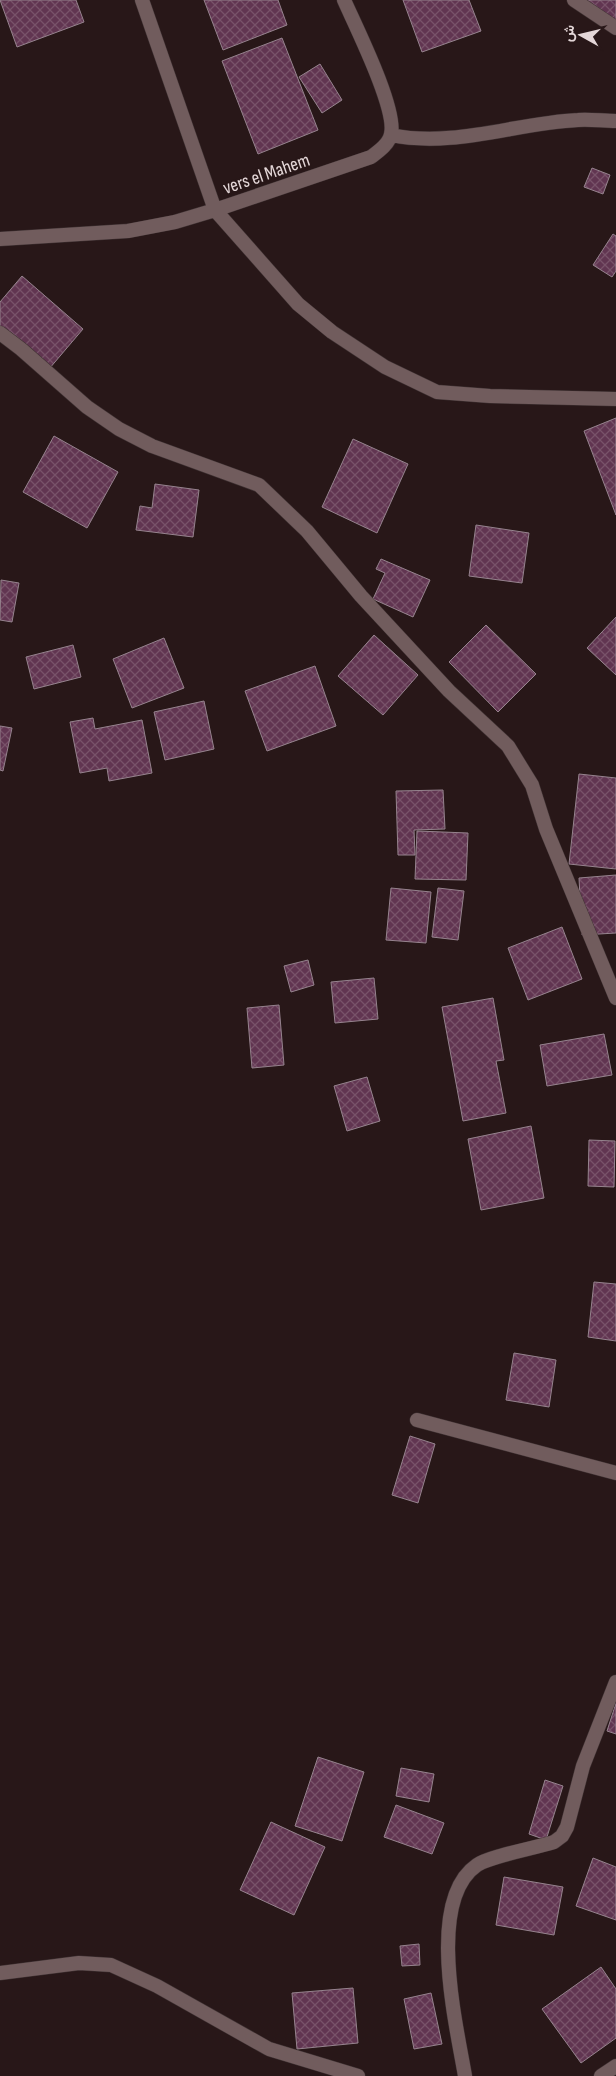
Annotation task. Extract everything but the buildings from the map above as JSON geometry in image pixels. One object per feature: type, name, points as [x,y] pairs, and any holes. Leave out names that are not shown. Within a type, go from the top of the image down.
[{"type":"street","points":[[142,0],[215,210],[298,304],[332,332],[385,367],[437,392],[490,396],[616,398]]},
{"type":"street","points":[[344,0],[386,98],[392,117],[391,135],[419,140],[456,138],[578,120],[616,121]]},
{"type":"street","points":[[574,0],[616,28]]},
{"type":"street","name":"vers el Mahem","points":[[0,239],[128,231],[175,222],[371,157],[384,147],[391,135]]},
{"type":"street","points":[[0,333],[87,407],[119,429],[152,446],[259,485],[307,531],[361,596],[450,692],[508,746],[532,785],[546,829],[616,998]]},
{"type":"street","points":[[417,1420],[616,1473]]},
{"type":"street","points":[[465,2076],[448,1964],[449,1915],[458,1885],[477,1864],[554,1842],[562,1836],[567,1827],[583,1766],[616,1682]]},
{"type":"street","points":[[0,1973],[79,1963],[111,1965],[165,1990],[269,2049],[358,2076]]},
{"type":"street","points":[[601,2076],[616,2066]]}]
